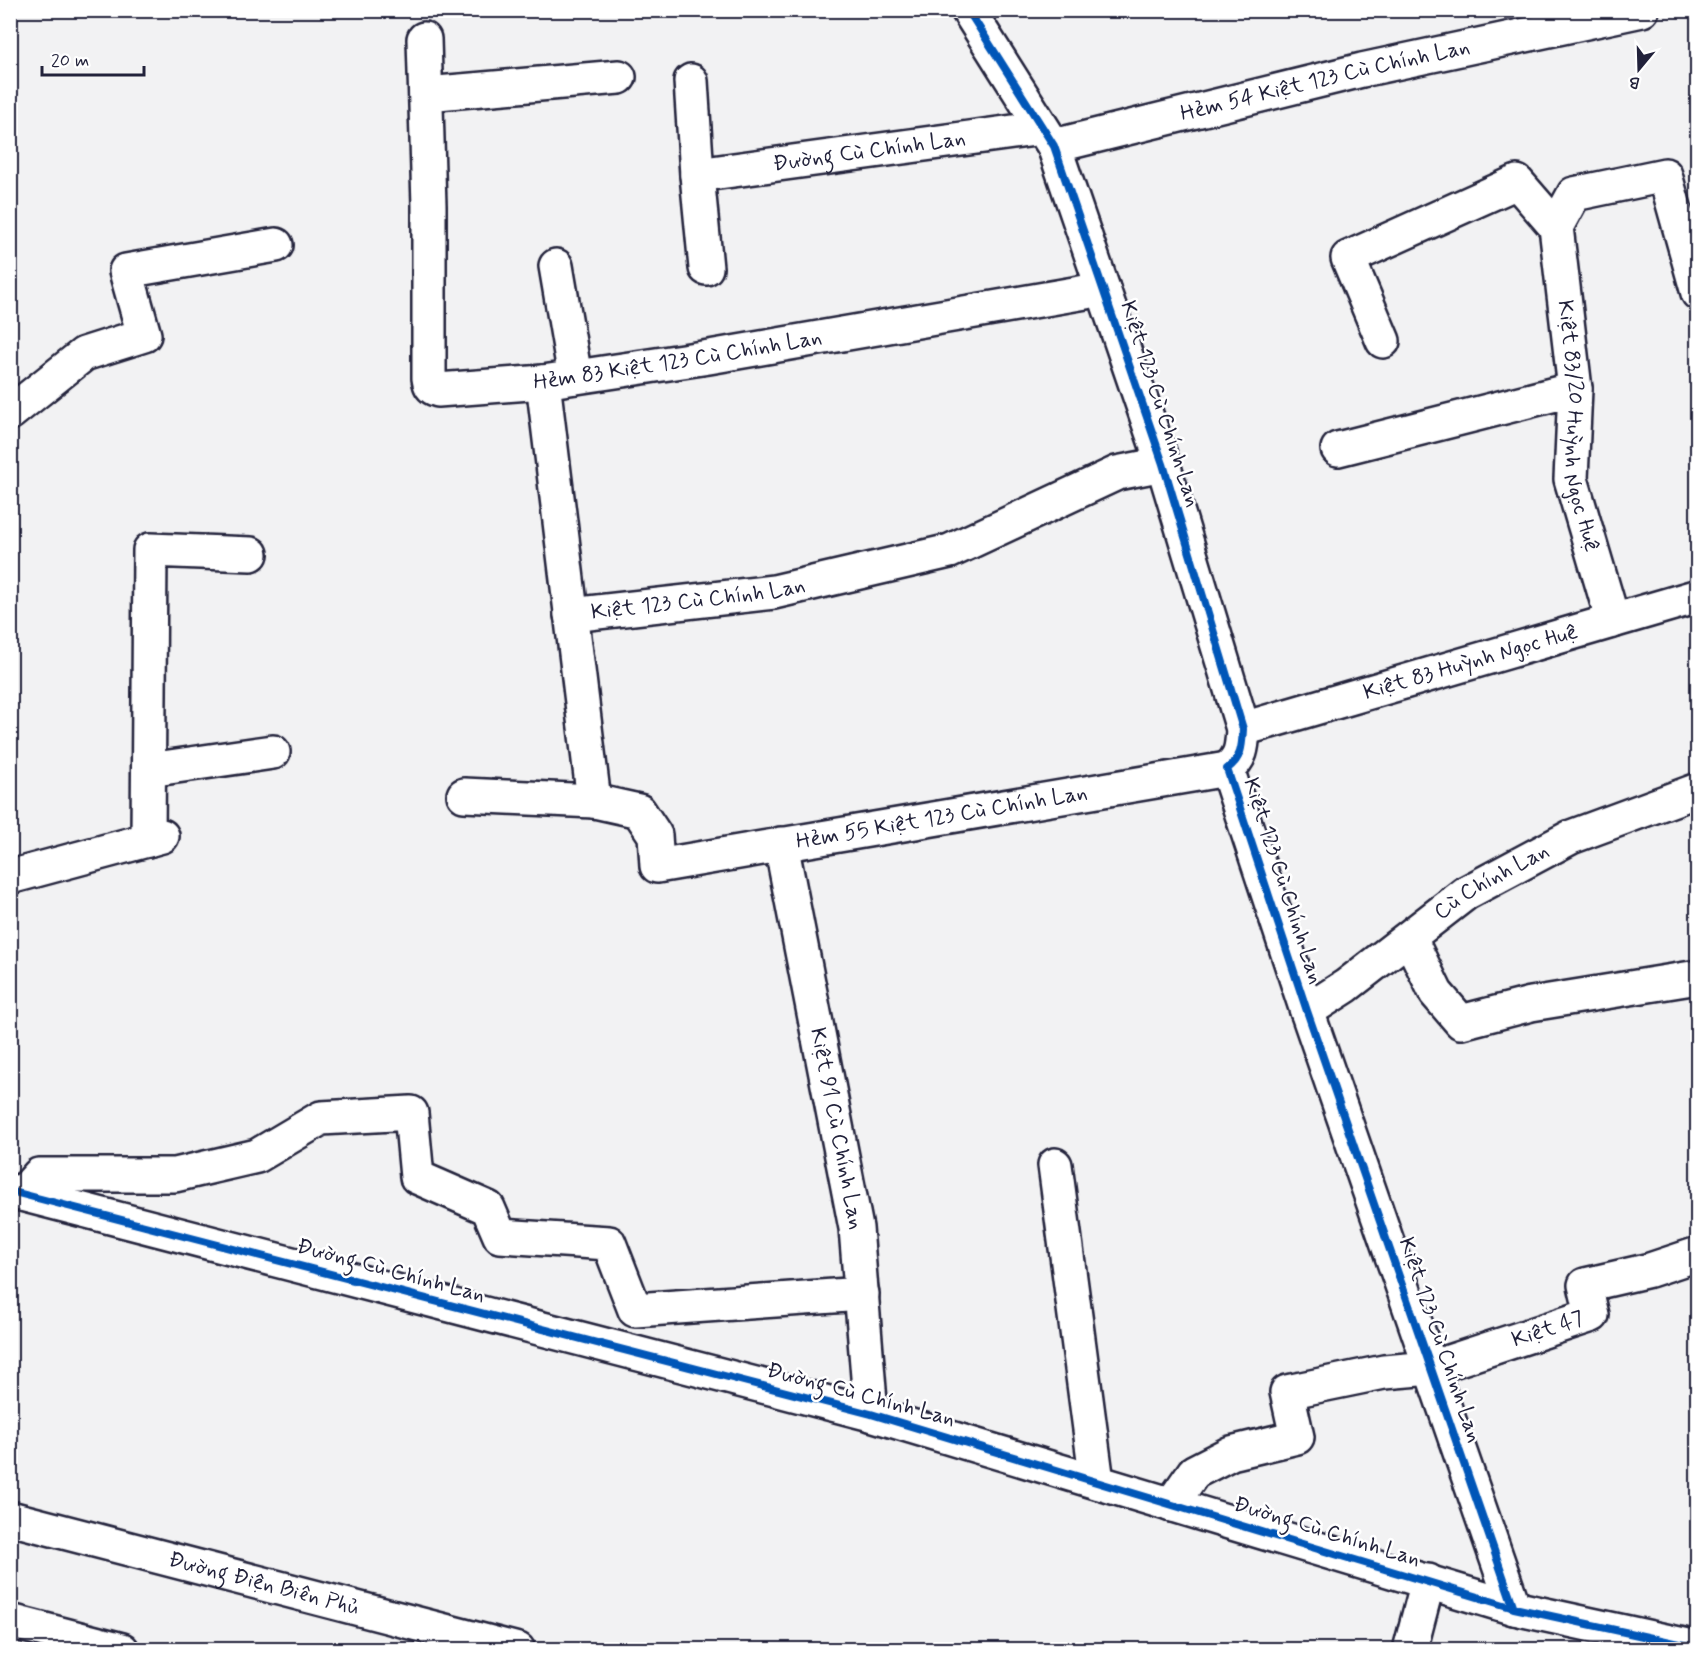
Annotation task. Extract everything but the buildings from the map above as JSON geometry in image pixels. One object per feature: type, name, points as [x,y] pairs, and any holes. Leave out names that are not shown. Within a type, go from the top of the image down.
[{"type":"street","name":"Kiệt 123 Cù Chính Lan","points":[[968,10],[1048,137],[1103,289],[1162,464],[1243,729],[1242,752],[1236,762],[1227,769],[1307,1011],[1514,1608]]},
{"type":"street","name":"Hẻm 54 Kiệt 123 Cù Chính Lan","points":[[1048,137],[1642,10]]},
{"type":"street","points":[[424,39],[426,94],[619,77]]},
{"type":"street","points":[[691,81],[706,268]]},
{"type":"street","name":"Hẻm 83 Kiệt 123 Cù Chính Lan","points":[[426,94],[430,385],[438,390],[543,382],[709,357],[1103,289]]},
{"type":"street","name":"Đường Cù Chính Lan","points":[[697,175],[1048,137]]},
{"type":"street","points":[[1383,341],[1348,258],[1517,182],[1556,227],[1574,194],[1665,175],[1698,293]]},
{"type":"street","name":"Kiệt 83/20 Huỳnh Ngọc Huệ","points":[[1556,227],[1575,389],[1571,479],[1613,621]]},
{"type":"street","points":[[10,413],[84,354],[144,334],[126,271],[276,245]]},
{"type":"street","points":[[556,266],[575,376]]},
{"type":"street","points":[[464,795],[594,801],[543,382]]},
{"type":"street","points":[[1338,449],[1575,389]]},
{"type":"street","name":"Kiệt 123 Cù Chính Lan","points":[[571,615],[774,592],[950,551],[1117,473],[1162,464]]},
{"type":"street","points":[[10,877],[155,838],[149,770],[150,550],[251,554]]},
{"type":"street","name":"Kiệt 83 Huỳnh Ngọc Huệ","points":[[1243,729],[1698,596]]},
{"type":"street","points":[[149,770],[273,752]]},
{"type":"street","name":"Hẻm 55 Kiệt 123 Cù Chính Lan","points":[[594,801],[639,811],[655,835],[657,866],[1227,769]]},
{"type":"street","name":"Cù Chính Lan","points":[[1307,1011],[1346,986],[1410,939],[1466,893],[1571,837],[1698,790]]},
{"type":"street","name":"Kiệt 91 Cù Chính Lan","points":[[781,844],[856,1228],[871,1414]]},
{"type":"street","points":[[1410,939],[1436,993],[1461,1022],[1531,1004],[1698,977]]},
{"type":"street","points":[[16,1192],[39,1175],[175,1175],[257,1156],[321,1118],[411,1113],[417,1177],[488,1208],[500,1236],[609,1243],[635,1310],[862,1294]]},
{"type":"street","points":[[1055,1165],[1097,1482]]},
{"type":"street","name":"Đường Cù Chính Lan","points":[[16,1192],[871,1414],[1514,1608],[1698,1648]]},
{"type":"street","name":"Kiệt 47","points":[[1431,1368],[1592,1315],[1585,1285],[1650,1270],[1698,1254]]},
{"type":"street","points":[[1171,1504],[1194,1472],[1231,1453],[1297,1437],[1287,1392],[1384,1372],[1431,1368]]},
{"type":"street","name":"Đường Điện Biên Phủ","points":[[10,1518],[452,1642],[518,1650]]},
{"type":"street","name":"Đường Cù Chính Lan","points":[[1410,1650],[1428,1581]]},
{"type":"street","points":[[10,1621],[122,1650]]},
{"type":"cycle path","points":[[968,10],[1054,146],[1163,464],[1243,729],[1238,756],[1227,769],[1307,1011],[1514,1608]]},
{"type":"cycle path","points":[[10,1191],[871,1414],[1514,1608],[1698,1648]]}]
